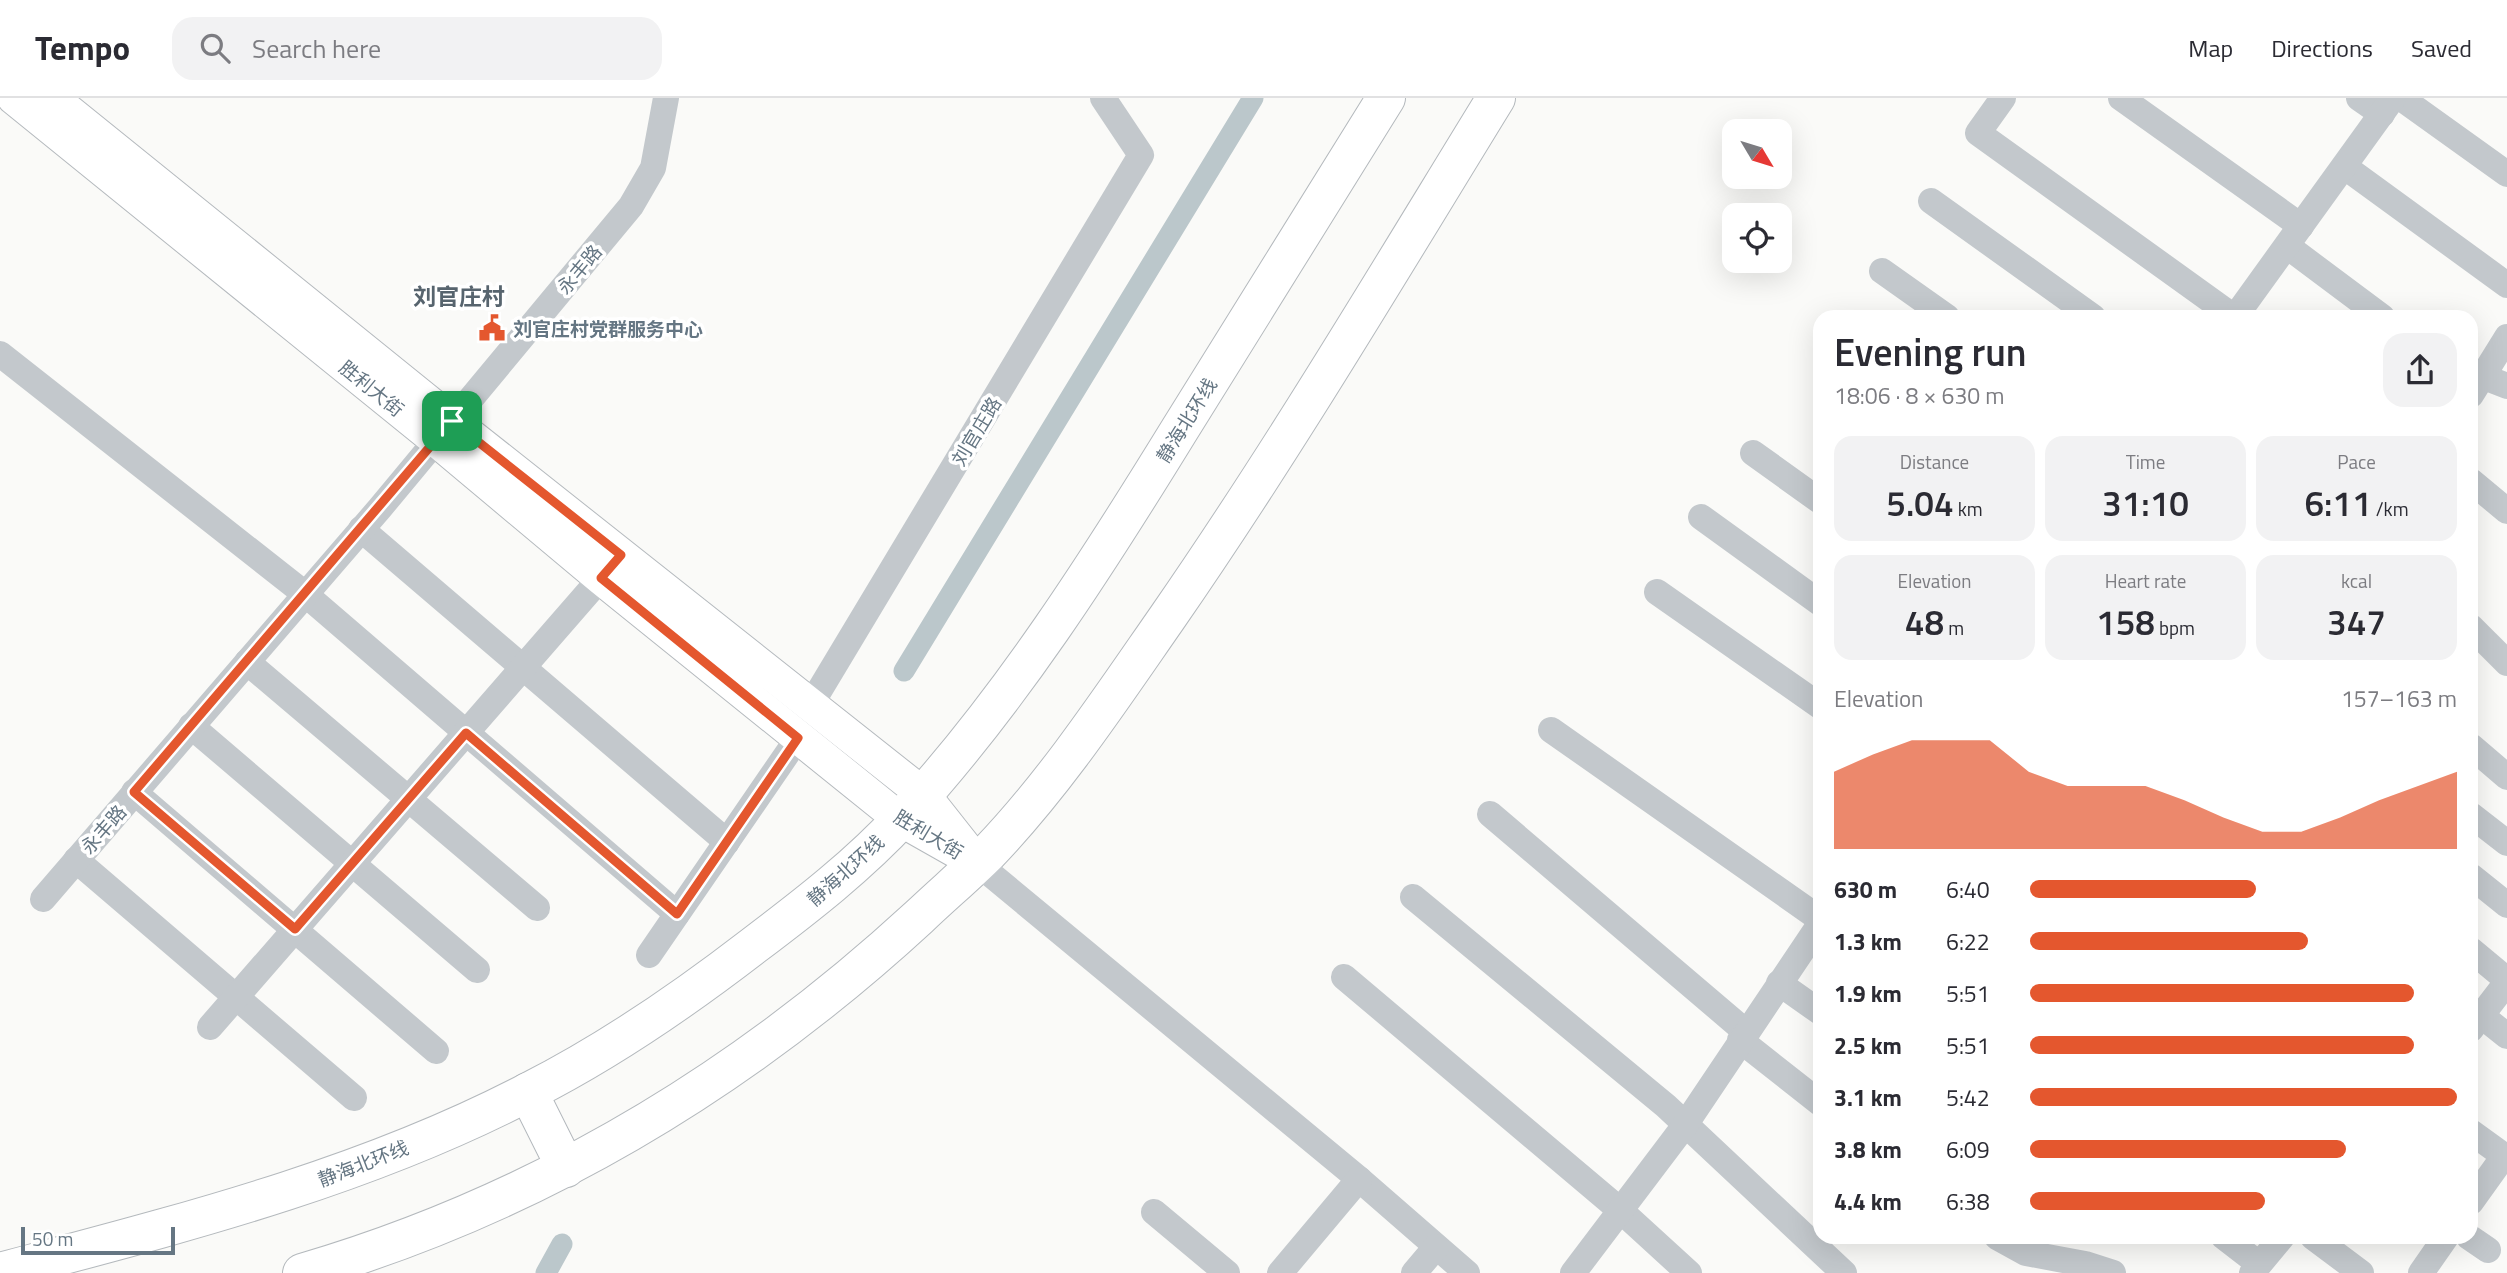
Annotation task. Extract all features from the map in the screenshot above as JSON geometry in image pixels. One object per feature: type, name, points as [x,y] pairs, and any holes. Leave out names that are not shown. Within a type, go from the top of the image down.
[{"type":"highway","name":"静海北环线","points":[[0,1272],[194,1221],[322,1179],[395,1152],[528,1093],[619,1041],[712,978],[802,909],[912,807],[984,720],[1048,635],[1107,547],[1386,98]]},
{"type":"highway","points":[[302,1273],[494,1202],[611,1144],[713,1082],[769,1042],[860,970],[977,863],[1014,824],[1097,718],[1204,565],[1496,98]]},
{"type":"highway","points":[[528,1093],[566,1168]]},
{"type":"main road","name":"胜利大街","points":[[14,98],[444,431]]},
{"type":"main road","name":"胜利大街","points":[[52,98],[444,431],[611,567],[798,738],[912,807]]},
{"type":"main road","name":"胜利大街","points":[[611,567],[810,706],[912,807],[977,863]]},
{"type":"street","name":"永丰路","points":[[43,899],[361,529],[631,206],[653,168],[666,98]]},
{"type":"street","name":"刘官庄路","points":[[810,706],[1141,155],[1103,98]]},
{"type":"street","points":[[2003,98],[1978,133],[2224,310]]},
{"type":"street","points":[[2121,98],[2294,236],[2374,310]]},
{"type":"street","points":[[2359,98],[2392,103],[2507,174]]},
{"type":"street","points":[[2239,310],[2392,103]]},
{"type":"street","points":[[2345,167],[2507,285]]},
{"type":"street","points":[[1931,201],[2083,310]]},
{"type":"street","points":[[1882,271],[1937,310]]},
{"type":"street","points":[[2483,383],[2507,337]]},
{"type":"street","points":[[0,354],[305,594],[677,914]]},
{"type":"street","points":[[1753,453],[1813,496]]},
{"type":"street","points":[[2478,487],[2507,510]]},
{"type":"street","points":[[1701,517],[1813,598]]},
{"type":"street","points":[[361,529],[727,842]]},
{"type":"street","points":[[210,1027],[611,567]]},
{"type":"street","points":[[1657,592],[1813,701]]},
{"type":"street","points":[[2478,634],[2507,663]]},
{"type":"street","points":[[247,662],[537,908]]},
{"type":"street","points":[[191,726],[477,970]]},
{"type":"street","points":[[1551,730],[1813,917]]},
{"type":"street","points":[[649,955],[798,738]]},
{"type":"street","points":[[2478,752],[2507,777]]},
{"type":"street","points":[[134,792],[436,1051]]},
{"type":"street","points":[[1490,814],[1813,1096]]},
{"type":"street","points":[[2478,821],[2507,843]]},
{"type":"street","points":[[76,860],[354,1098]]},
{"type":"street","points":[[977,863],[1359,1178],[1467,1273]]},
{"type":"street","points":[[2478,882],[2507,905]]},
{"type":"street","points":[[1413,897],[1666,1106],[1844,1273]]},
{"type":"street","points":[[1573,1273],[1685,1125],[1813,932]]},
{"type":"street","points":[[2478,956],[2507,981],[2478,1019]]},
{"type":"street","points":[[1344,977],[1620,1210],[1689,1273]]},
{"type":"street","points":[[1779,983],[1813,1007]]},
{"type":"street","points":[[2478,1024],[2507,1036]]},
{"type":"street","points":[[2478,1137],[2505,1157],[2478,1193]]},
{"type":"street","points":[[1280,1273],[1359,1178]]},
{"type":"street","points":[[1154,1212],[1227,1273]]},
{"type":"street","points":[[2011,1244],[2026,1252],[2085,1264],[2113,1273]]},
{"type":"street","points":[[2231,1244],[2255,1269],[2276,1244]]},
{"type":"street","points":[[2322,1244],[2361,1273]]},
{"type":"street","points":[[2421,1273],[2441,1244]]},
{"type":"street","points":[[1414,1273],[1436,1247]]},
{"type":"waterway","points":[[904,671],[1253,98]]},
{"type":"waterway","points":[[546,1273],[562,1244]]},
{"type":"place","name":"刘官庄村党群服务中心","points":[[492,328]]},
{"type":"district","name":"刘官庄村","points":[[459,296]]},
{"type":"route","points":[[452,421],[621,555],[601,578],[798,738],[677,914],[466,733],[295,929],[134,792],[452,421]]}]
